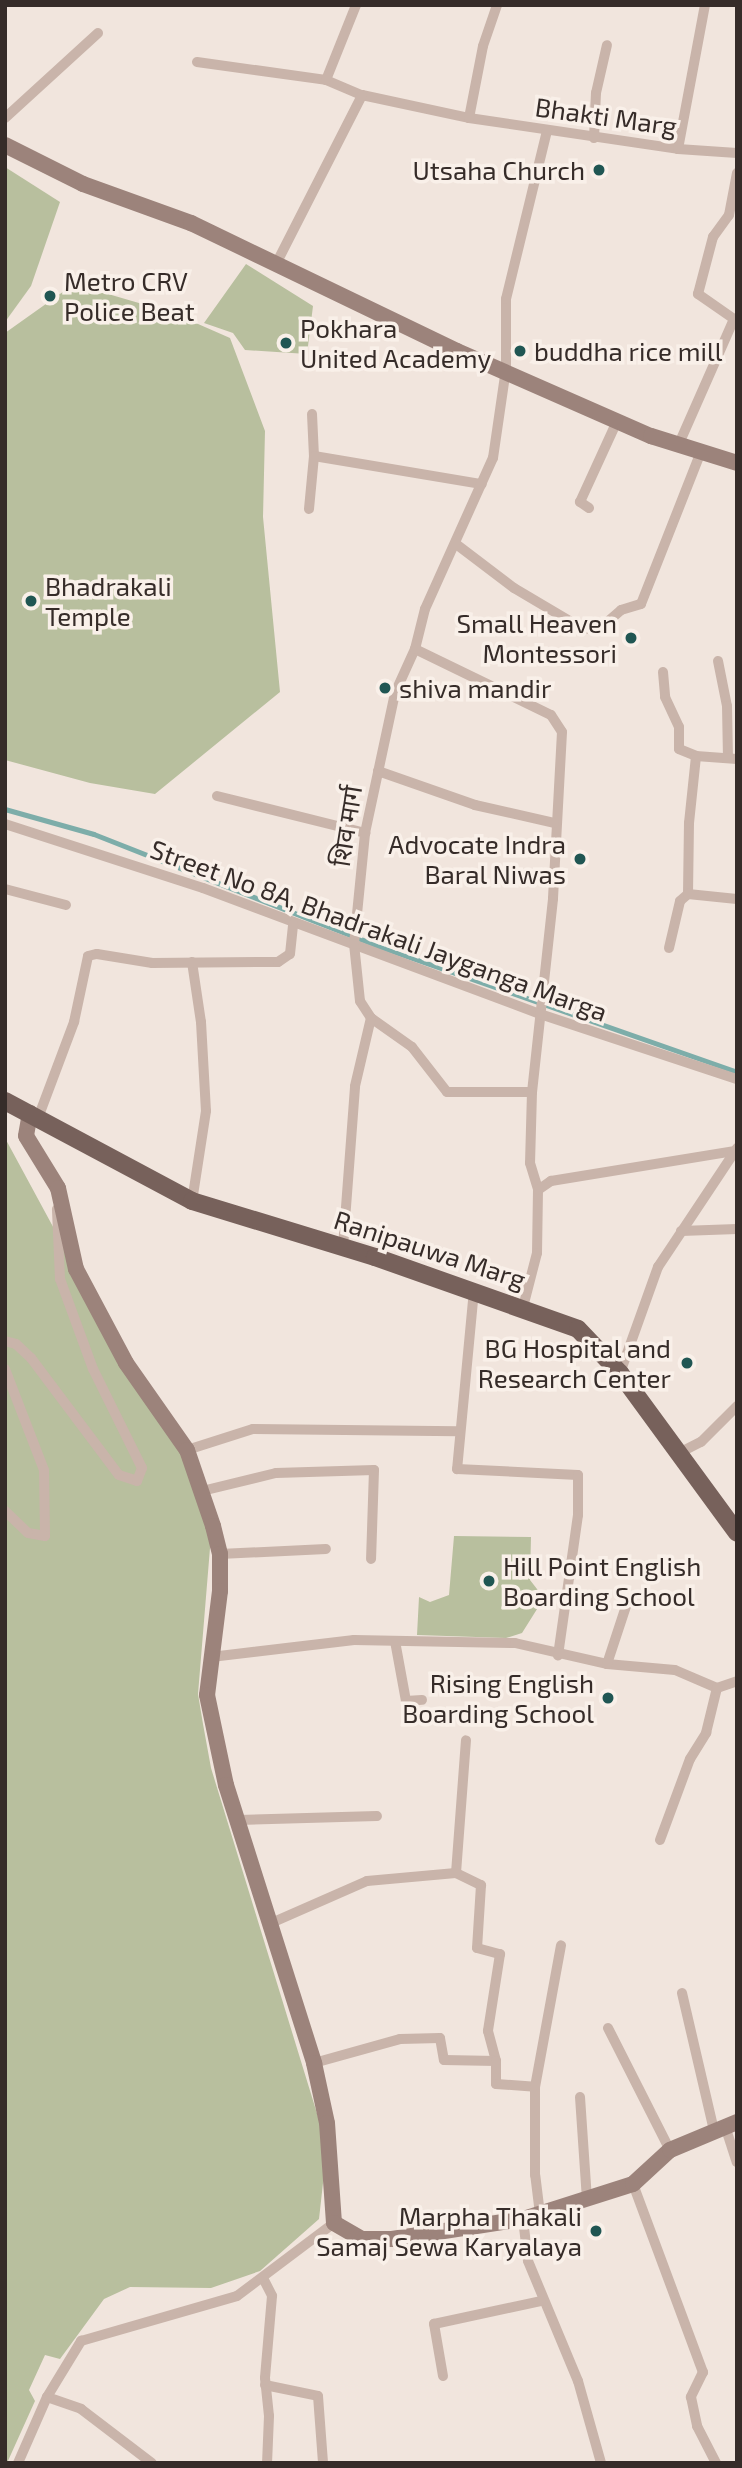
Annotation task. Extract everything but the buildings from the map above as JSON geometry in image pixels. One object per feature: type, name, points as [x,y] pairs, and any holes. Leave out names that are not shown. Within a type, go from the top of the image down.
[{"type":"main road","points":[[5,145],[83,184],[191,223],[275,266],[457,351],[506,369],[617,421],[700,454],[737,463]]},
{"type":"main road","name":"Ranipauwa Marg","points":[[5,1101],[192,1201],[474,1290],[578,1329],[621,1373],[677,1454],[737,1533]]},
{"type":"main road","points":[[34,1116],[26,1136],[58,1188],[76,1269],[126,1363],[187,1450],[202,1490],[220,1554],[207,1695],[238,1820],[314,2063],[327,2123],[334,2222],[362,2239],[392,2239],[523,2219],[632,2184],[670,2150],[725,2126]]},
{"type":"street","points":[[327,80],[356,5]]},
{"type":"street","points":[[469,118],[483,46],[497,5]]},
{"type":"street","points":[[678,149],[705,5]]},
{"type":"street","points":[[5,118],[98,33]]},
{"type":"street","points":[[594,138],[596,93],[607,45]]},
{"type":"street","name":"Bhakti Marg","points":[[197,62],[327,80],[362,95],[469,118],[678,149],[737,153]]},
{"type":"street","points":[[275,266],[362,95]]},
{"type":"street","name":"शिव मार्ग","points":[[371,1018],[359,1001],[354,944],[365,833],[395,694],[415,649],[425,609],[493,458],[506,369],[506,299],[547,131]]},
{"type":"street","points":[[678,446],[734,319],[698,294],[713,237],[729,215],[737,173]]},
{"type":"street","points":[[309,509],[314,456],[312,414]]},
{"type":"street","points":[[589,508],[580,502],[617,421]]},
{"type":"street","points":[[456,544],[514,588],[580,627],[603,628],[621,610],[641,604],[700,454]]},
{"type":"street","points":[[314,456],[482,484]]},
{"type":"street","points":[[415,649],[558,723],[562,732],[554,823],[553,899],[532,1092],[530,1163],[538,1190],[537,1253],[523,1307]]},
{"type":"street","points":[[663,672],[665,697],[679,727],[676,745],[696,756],[732,758],[727,706],[718,661]]},
{"type":"street","points":[[688,894],[689,823],[696,756]]},
{"type":"street","points":[[378,771],[475,805],[554,823]]},
{"type":"street","points":[[217,796],[365,833]]},
{"type":"street","name":"Street No 8A, Bhadrakali Jayganga Marga","points":[[5,824],[203,888],[293,924],[540,1014],[737,1079]]},
{"type":"street","points":[[5,889],[66,905]]},
{"type":"street","points":[[669,948],[680,901],[688,894],[737,899]]},
{"type":"street","points":[[34,1116],[74,1022],[88,956],[192,962],[287,960],[293,924]]},
{"type":"street","points":[[192,962],[201,1023],[206,1111],[192,1201]]},
{"type":"street","points":[[343,1247],[355,1086],[371,1018],[412,1048],[447,1092],[532,1092]]},
{"type":"street","points":[[538,1190],[551,1181],[735,1149]]},
{"type":"street","points":[[621,1373],[658,1268],[735,1149]]},
{"type":"street","points":[[5,1341],[16,1344],[31,1358],[119,1475],[137,1481],[142,1468],[93,1369],[60,1279],[58,1188]]},
{"type":"street","points":[[681,1231],[737,1228]]},
{"type":"street","points":[[474,1290],[458,1431],[457,1469],[578,1475],[578,1515],[558,1656]]},
{"type":"street","points":[[5,1369],[38,1447],[45,1484],[45,1536],[28,1533],[5,1511]]},
{"type":"street","points":[[677,1454],[701,1442],[737,1406]]},
{"type":"street","points":[[187,1450],[253,1429],[458,1431]]},
{"type":"street","points":[[202,1490],[276,1473],[374,1471],[371,1559]]},
{"type":"street","points":[[220,1554],[326,1549]]},
{"type":"street","points":[[607,1664],[628,1600]]},
{"type":"street","points":[[211,1657],[354,1640],[514,1643],[558,1656],[607,1664],[675,1670],[718,1688],[737,1681]]},
{"type":"street","points":[[395,1641],[406,1701],[422,1700]]},
{"type":"street","points":[[660,1840],[690,1759],[706,1733],[718,1688]]},
{"type":"street","points":[[456,1873],[466,1740]]},
{"type":"street","points":[[238,1820],[377,1816]]},
{"type":"street","points":[[269,1924],[367,1881],[456,1873],[481,1885],[477,1948],[500,1954],[488,2031],[496,2062],[496,2084],[535,2087]]},
{"type":"street","points":[[541,2214],[535,2175],[535,2087],[561,1945]]},
{"type":"street","points":[[682,1993],[737,2162]]},
{"type":"street","points":[[608,2028],[670,2150]]},
{"type":"street","points":[[314,2063],[345,2052],[426,2038],[443,2041],[444,2060],[496,2062]]},
{"type":"street","points":[[580,2097],[587,2199]]},
{"type":"street","points":[[632,2184],[703,2372],[691,2397],[697,2426],[716,2463]]},
{"type":"street","points":[[523,2219],[528,2261],[541,2301],[578,2381],[601,2463]]},
{"type":"street","points":[[18,2463],[47,2397],[81,2341],[237,2296],[334,2222]]},
{"type":"street","points":[[263,2278],[272,2296],[265,2385],[269,2416],[267,2463]]},
{"type":"street","points":[[443,2376],[434,2325],[541,2301]]},
{"type":"street","points":[[265,2385],[318,2396],[323,2463]]},
{"type":"street","points":[[47,2397],[81,2409],[152,2463]]},
{"type":"street","points":[[24,2446],[28,2463]]},
{"type":"green space","points":[[5,167],[60,202],[31,286],[5,322]]},
{"type":"green space","points":[[246,264],[313,306],[307,354],[245,350],[233,333],[204,323]]},
{"type":"green space","points":[[74,284],[173,313],[230,338],[265,431],[263,517],[280,692],[155,794],[90,783],[5,760],[5,333]]},
{"type":"green space","points":[[5,1138],[130,1369],[182,1448],[211,1536],[198,1694],[203,1724],[211,1768],[319,2120],[325,2165],[319,2219],[260,2271],[211,2288],[130,2287],[104,2299],[60,2359],[45,2355],[29,2390],[35,2401],[7,2463]]},
{"type":"green space","points":[[454,1536],[531,1537],[530,1580],[544,1598],[522,1633],[506,1638],[417,1635],[419,1597],[430,1602],[449,1595]]},
{"type":"waterway","points":[[5,809],[94,834],[378,946],[737,1072]]},
{"type":"place","name":"Utsaha Church","points":[[599,170]]},
{"type":"place","name":"Metro CRV Police Beat","points":[[50,296]]},
{"type":"place","name":"Pokhara United Academy","points":[[286,343]]},
{"type":"place","name":"buddha rice mill","points":[[520,351]]},
{"type":"place","name":"Bhadrakali Temple","points":[[31,601]]},
{"type":"place","name":"Small Heaven Montessori","points":[[631,638]]},
{"type":"place","name":"shiva mandir","points":[[385,688]]},
{"type":"place","name":"Advocate Indra Baral Niwas","points":[[580,859]]},
{"type":"place","name":"BG Hospital and Research Center","points":[[687,1363]]},
{"type":"place","name":"Hill Point English Boarding School","points":[[489,1581]]},
{"type":"place","name":"Rising English Boarding School","points":[[608,1698]]},
{"type":"place","name":"Marpha Thakali Samaj Sewa Karyalaya","points":[[596,2231]]}]
